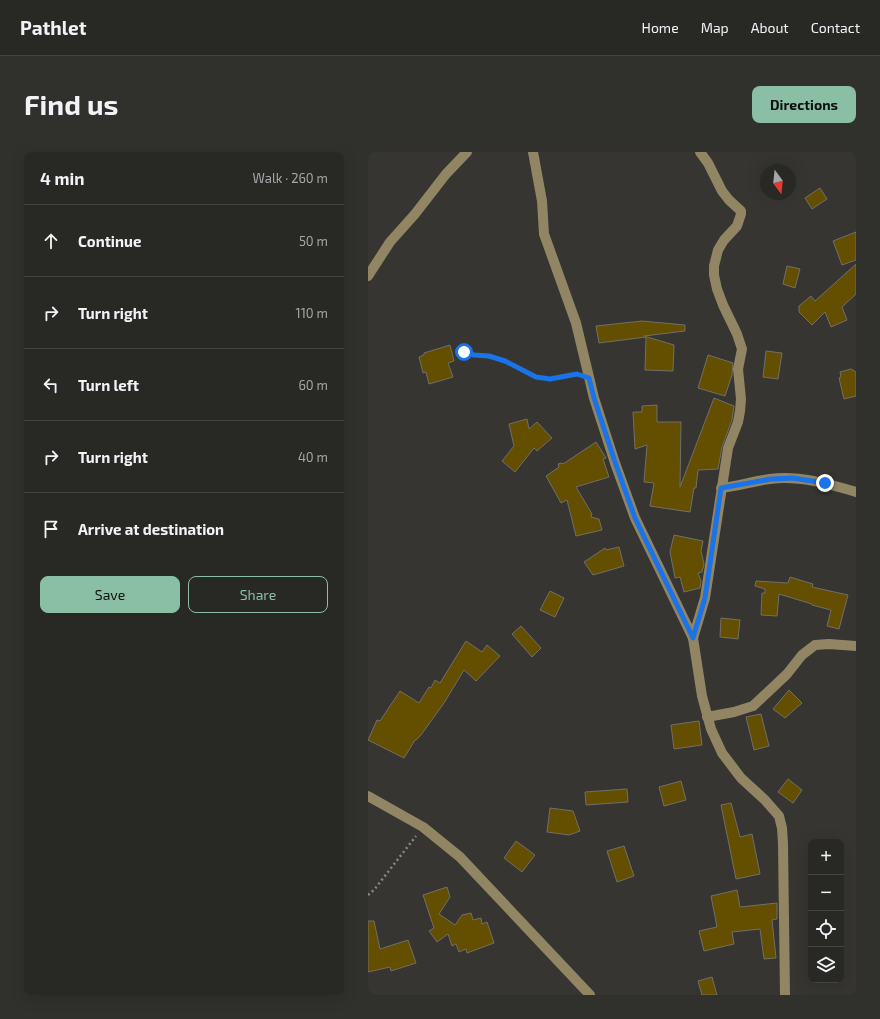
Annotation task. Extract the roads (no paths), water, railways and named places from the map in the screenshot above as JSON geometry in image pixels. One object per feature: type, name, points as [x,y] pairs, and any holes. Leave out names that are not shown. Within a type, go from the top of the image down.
[{"type":"street","points":[[368,276],[390,242],[415,214],[446,174],[467,152]]},
{"type":"street","points":[[533,152],[542,201],[544,234],[576,323],[594,398],[635,518],[693,638],[702,696],[711,729],[722,753],[741,778],[765,800],[779,816],[782,828],[783,844],[785,995]]},
{"type":"street","points":[[693,638],[705,598],[728,448],[738,422],[740,411],[738,369],[742,349],[738,334],[728,316],[717,289],[714,275],[714,266],[718,250],[724,240],[737,226],[741,214],[722,191],[708,163],[700,152]]},
{"type":"street","points":[[721,488],[771,479],[793,478],[825,483],[856,492]]},
{"type":"street","points":[[707,717],[734,712],[752,706],[787,674],[802,655],[815,645],[829,644],[856,646]]},
{"type":"street","points":[[368,796],[423,827],[460,857],[590,995]]}]
